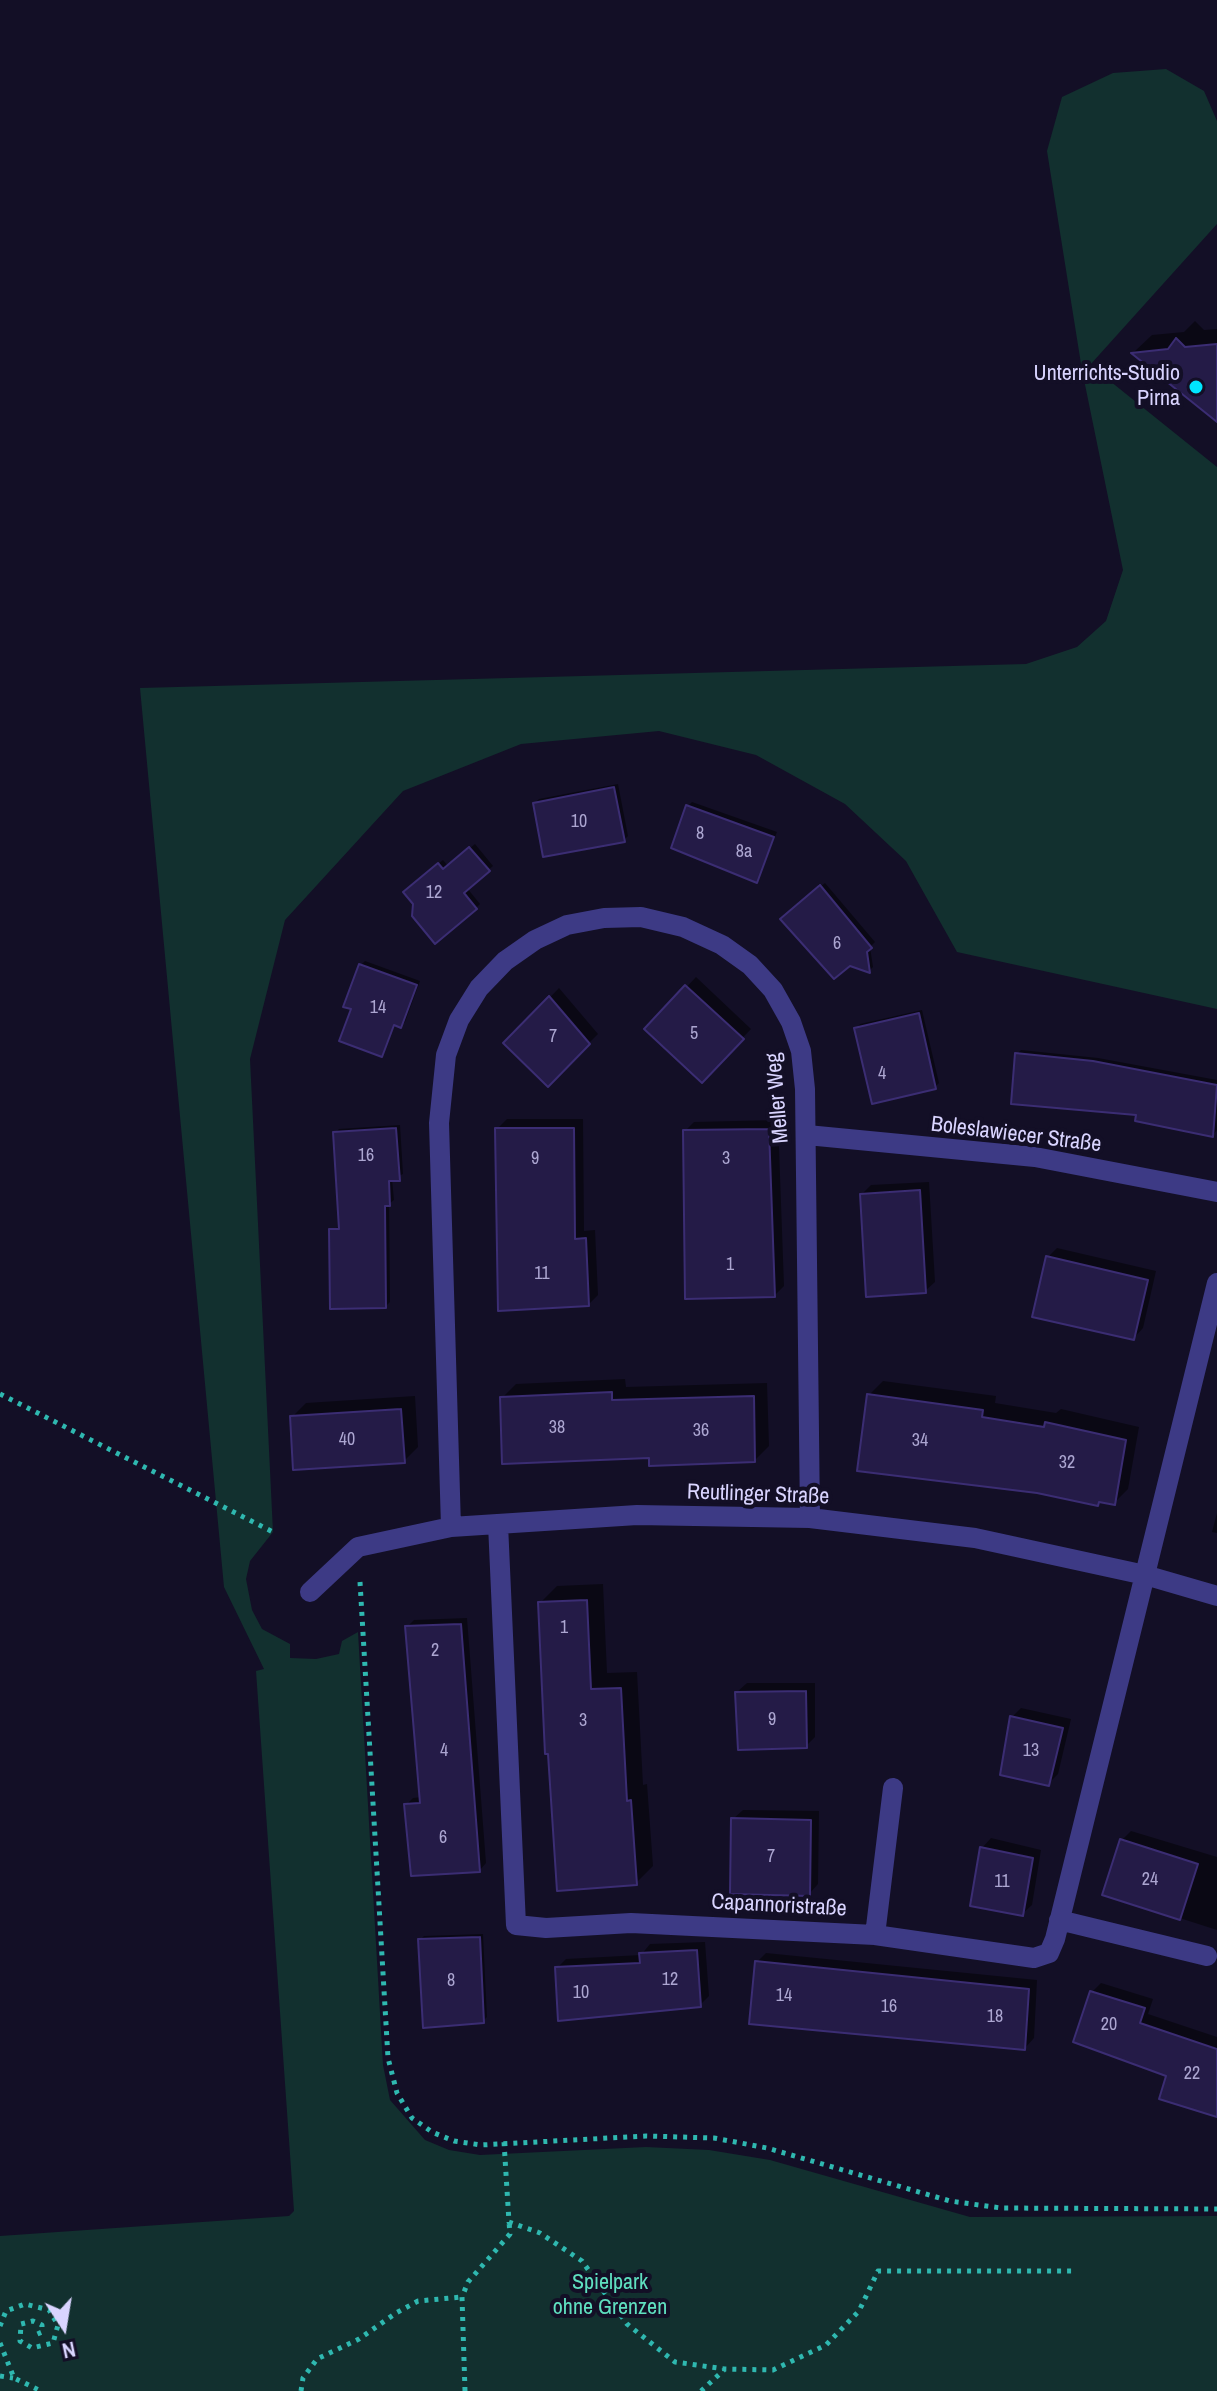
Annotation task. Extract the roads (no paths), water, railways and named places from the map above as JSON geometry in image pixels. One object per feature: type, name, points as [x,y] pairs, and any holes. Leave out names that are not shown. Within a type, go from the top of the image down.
[{"type":"street","name":"Meller Weg","points":[[451,1527],[441,1087],[446,1055],[459,1020],[479,988],[505,961],[535,940],[567,925],[604,918],[641,917],[683,927],[722,945],[750,965],[773,990],[791,1022],[801,1051],[807,1135],[810,1518]]},
{"type":"street","name":"Boleslawiecer Straße","points":[[807,1135],[1035,1157],[1217,1192]]},
{"type":"street","points":[[1145,1575],[1217,1283]]},
{"type":"street","name":"Reutlinger Straße","points":[[310,1592],[358,1547],[451,1527],[637,1515],[810,1518],[975,1538],[1145,1575],[1217,1596]]},
{"type":"street","name":"Capannoristraße","points":[[498,1524],[516,1925],[546,1928],[631,1923],[875,1935],[1034,1958],[1049,1953],[1145,1575]]},
{"type":"street","points":[[875,1935],[893,1788]]},
{"type":"street","points":[[1059,1920],[1207,1956]]},
{"type":"place","name":"Unterrichts-Studio Pirna","points":[[1196,387]]},
{"type":"park label","name":"Spielpark ohne Grenzen","points":[[610,2296]]}]
